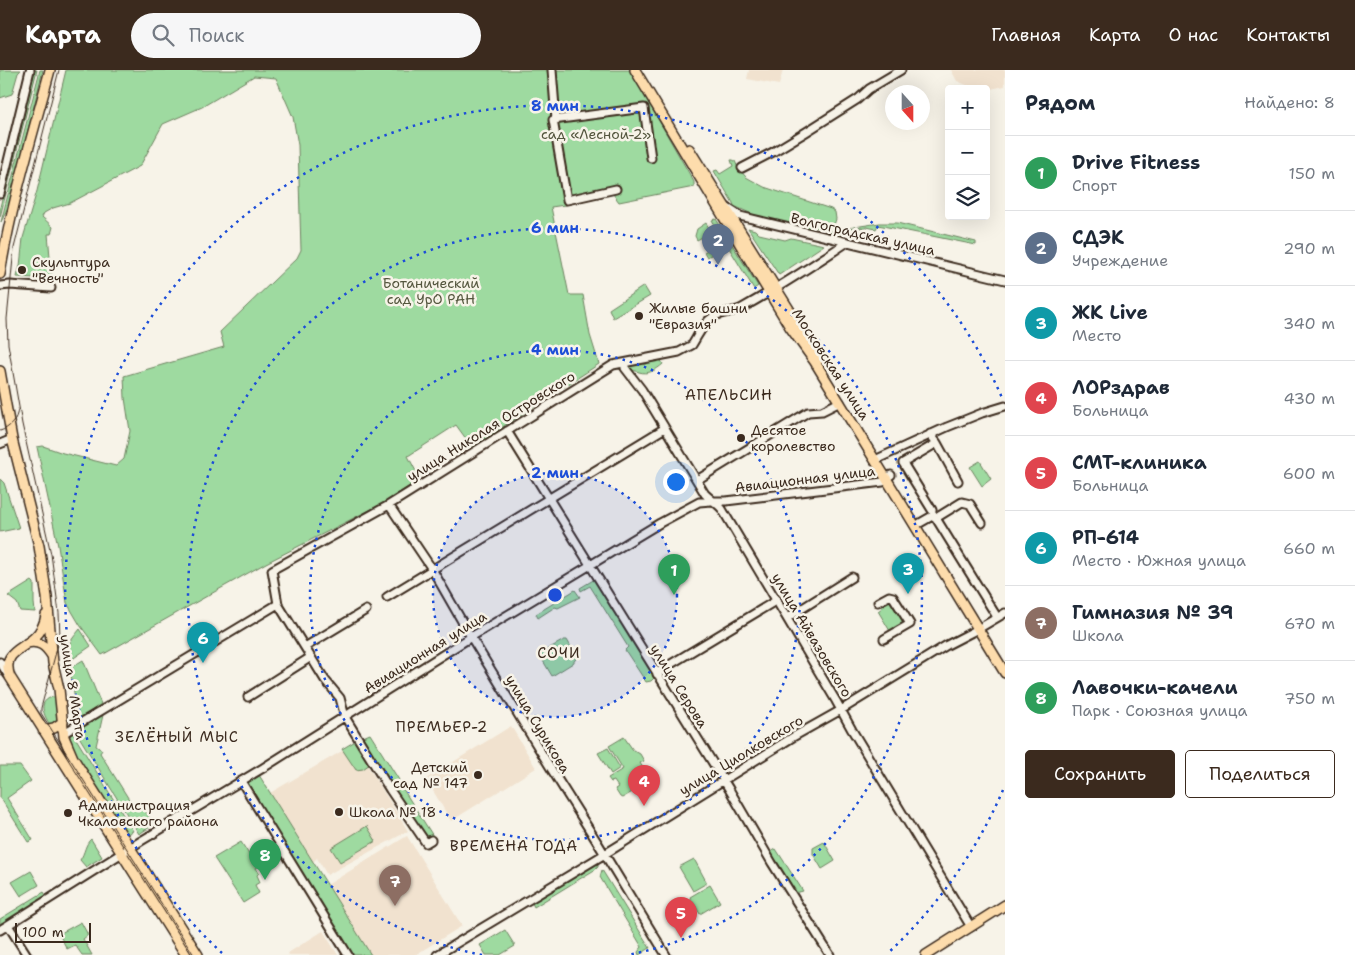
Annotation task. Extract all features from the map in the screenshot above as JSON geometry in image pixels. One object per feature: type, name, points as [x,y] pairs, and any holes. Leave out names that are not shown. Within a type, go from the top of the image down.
[{"type":"main road","points":[[0,274],[20,183],[50,70]]},
{"type":"main road","name":"Московская улица","points":[[635,70],[878,458],[981,627],[1005,661]]},
{"type":"main road","name":"Московская улица","points":[[640,70],[722,209]]},
{"type":"main road","name":"Московская улица","points":[[772,290],[790,327],[812,357],[878,458]]},
{"type":"main road","name":"улица 8 Марта","points":[[0,371],[12,439],[35,525],[59,689],[64,737],[74,758],[186,955]]},
{"type":"main road","name":"Московская улица","points":[[889,476],[920,523],[1005,672]]},
{"type":"main road","name":"улица 8 Марта","points":[[13,654],[34,638],[44,625],[46,597]]},
{"type":"main road","points":[[24,644],[38,642],[48,648],[53,656]]},
{"type":"main road","points":[[10,677],[8,667],[9,660],[13,654]]},
{"type":"main road","name":"улица 8 Марта","points":[[10,677],[43,730],[198,955]]},
{"type":"main road","points":[[43,730],[54,728],[63,722]]},
{"type":"main road","points":[[926,955],[1005,905]]},
{"type":"street","points":[[0,194],[30,70]]},
{"type":"street","points":[[552,70],[556,120]]},
{"type":"street","points":[[742,168],[806,132],[900,70]]},
{"type":"street","points":[[616,189],[567,200],[553,120],[644,108],[650,158]]},
{"type":"street","name":"Волгоградская улица","points":[[722,209],[740,216],[846,243],[1005,280]]},
{"type":"street","name":"улица Николая Островского","points":[[278,604],[272,570],[390,505],[613,365],[679,352],[692,345],[712,317],[740,309],[804,271],[846,243]]},
{"type":"street","points":[[0,286],[51,288]]},
{"type":"street","name":"улица Айвазовского","points":[[625,363],[625,368],[642,390],[697,480],[712,501],[722,509],[971,927]]},
{"type":"street","points":[[697,480],[808,412],[822,411],[840,402]]},
{"type":"street","points":[[878,458],[930,434],[1005,406]]},
{"type":"street","points":[[387,597],[665,428]]},
{"type":"street","name":"улица Серова","points":[[507,431],[830,955]]},
{"type":"street","points":[[930,434],[958,481]]},
{"type":"street","points":[[0,444],[12,439]]},
{"type":"street","points":[[932,510],[903,463],[937,444]]},
{"type":"street","name":"Авиационная улица","points":[[0,930],[126,850],[264,768],[471,637],[683,510],[699,502],[726,501],[883,482],[889,476]]},
{"type":"street","points":[[936,518],[946,510],[962,502],[970,504],[982,523]]},
{"type":"street","name":"улица Сурикова","points":[[390,505],[432,569],[550,768],[666,955]]},
{"type":"street","points":[[920,523],[934,515],[997,617]]},
{"type":"street","points":[[788,618],[852,577]]},
{"type":"street","points":[[878,602],[889,596],[893,597],[910,624],[884,639]]},
{"type":"street","points":[[657,674],[777,600]]},
{"type":"street","points":[[64,733],[278,604],[325,680],[340,698],[345,717],[390,790],[426,843],[431,840]]},
{"type":"street","points":[[305,647],[366,610]]},
{"type":"street","name":"улица Циолковского","points":[[437,955],[793,737],[947,645],[1005,613]]},
{"type":"street","points":[[904,627],[908,635]]},
{"type":"street","points":[[0,663],[13,654]]},
{"type":"street","points":[[248,696],[311,657]]},
{"type":"street","name":"улица 8 Марта","points":[[0,663],[10,677]]},
{"type":"street","points":[[241,781],[348,955]]},
{"type":"street","points":[[8,925],[27,955]]},
{"type":"shaded area","points":[[749,70],[783,70],[779,85],[747,79]]},
{"type":"shaded area","points":[[951,70],[1005,70],[1005,86],[990,89],[990,85],[966,85],[957,81]]},
{"type":"shaded area","name":"Детский сад № 147","points":[[511,726],[536,768],[451,821],[426,779]]},
{"type":"shaded area","name":"Школа № 18","points":[[354,744],[408,831],[327,875],[317,858],[313,862],[270,793]]},
{"type":"shaded area","points":[[407,836],[462,926],[415,955],[371,955],[327,885]]},
{"type":"shaded area","points":[[323,931],[338,955],[289,955],[288,953]]},
{"type":"green space","points":[[0,70],[21,70],[18,73],[12,94],[0,98]]},
{"type":"green space","points":[[35,70],[37,70],[0,217],[0,207]]},
{"type":"green space","points":[[40,70],[43,70],[9,205],[1,222]]},
{"type":"green space","name":"Ботанический сад УрО РАН","points":[[66,70],[630,70],[694,182],[694,187],[619,202],[613,194],[551,207],[569,295],[583,295],[590,335],[599,364],[472,447],[456,425],[408,456],[420,479],[387,501],[266,563],[102,655],[67,603],[58,546],[37,447],[43,446],[116,466],[124,459],[130,431],[124,376],[224,347],[220,332],[297,258],[301,250],[298,145],[293,117],[276,78],[254,76],[202,107],[163,124],[140,166],[70,203],[44,213],[42,217],[53,227],[51,234],[48,234],[52,279],[17,277],[23,238],[37,191]]},
{"type":"green space","points":[[731,160],[735,161],[746,177],[764,187],[831,209],[835,212],[836,219],[834,225],[805,229],[768,221],[734,206],[714,171],[717,170],[720,174],[733,166]]},
{"type":"green space","points":[[716,219],[758,286],[754,289],[712,220]]},
{"type":"green space","points":[[706,223],[720,246],[717,252],[707,257],[704,252],[712,247],[706,235],[697,240],[695,236],[697,229]]},
{"type":"green space","points":[[880,223],[897,223],[976,242],[976,245],[878,225],[876,229],[867,227],[841,230],[841,238],[815,233]]},
{"type":"green space","points":[[748,228],[755,230],[759,234],[785,240],[791,238],[824,245],[779,275]]},
{"type":"green space","points":[[644,286],[650,296],[613,318],[609,309]]},
{"type":"green space","points":[[660,359],[663,364],[652,371],[642,373],[630,370],[629,366],[634,363]]},
{"type":"green space","points":[[980,461],[991,479],[982,486],[970,467]]},
{"type":"green space","points":[[0,479],[4,483],[19,528],[0,532]]},
{"type":"green space","points":[[595,579],[656,676],[651,681],[646,682],[625,650],[628,647],[590,586],[581,591],[580,588]]},
{"type":"green space","points":[[32,581],[34,583],[35,612],[20,611],[17,603],[8,596]]},
{"type":"green space","points":[[575,590],[580,597],[558,608],[555,607],[538,618],[536,614]]},
{"type":"green space","points":[[889,597],[905,622],[890,631],[878,611],[882,608],[879,603]]},
{"type":"green space","points":[[80,629],[91,646],[69,660],[68,650],[70,643]]},
{"type":"green space","points":[[567,640],[577,657],[573,663],[552,676],[539,654]]},
{"type":"green space","points":[[83,660],[101,704],[78,720],[70,668]]},
{"type":"green space","points":[[57,696],[59,714],[57,719],[50,725],[43,707],[46,700]]},
{"type":"green space","points":[[101,713],[103,715],[96,746],[102,750],[100,753],[135,809],[142,806],[152,821],[150,827],[139,834],[78,735],[78,727]]},
{"type":"green space","points":[[73,730],[75,737],[133,831],[127,834],[72,747],[70,738]]},
{"type":"green space","points":[[370,734],[399,780],[391,785],[363,737]]},
{"type":"green space","points":[[624,737],[633,750],[640,754],[644,761],[640,763],[645,771],[649,769],[653,780],[622,798],[615,789],[618,787],[614,781],[611,782],[608,778],[623,769],[609,746]]},
{"type":"green space","points":[[357,740],[370,764],[363,769],[356,770],[342,749]]},
{"type":"green space","points":[[608,748],[620,768],[611,774],[598,753]]},
{"type":"green space","points":[[0,766],[20,766],[31,781],[7,798],[33,840],[28,842],[0,797]]},
{"type":"green space","points":[[259,775],[371,955],[353,955],[246,783]]},
{"type":"green space","points":[[401,786],[433,836],[427,839],[424,836],[396,792],[396,789]]},
{"type":"green space","points":[[367,826],[376,841],[340,862],[331,848]]},
{"type":"green space","points":[[91,839],[102,857],[86,867],[80,860],[87,843]]},
{"type":"green space","points":[[241,842],[250,856],[258,858],[262,864],[256,868],[259,873],[257,875],[260,882],[255,885],[259,893],[243,903],[214,858]]},
{"type":"green space","points":[[824,842],[835,861],[822,869],[813,854],[813,848]]},
{"type":"green space","points":[[776,849],[803,891],[795,893],[792,889],[769,853]]},
{"type":"green space","points":[[694,859],[707,883],[693,891],[679,867]]},
{"type":"green space","points":[[597,864],[598,867],[596,869],[534,907],[533,901],[546,892]]},
{"type":"green space","points":[[602,870],[650,948],[639,955],[638,952],[642,947],[600,877]]},
{"type":"green space","points":[[31,871],[39,885],[21,896],[12,882]]},
{"type":"green space","points":[[710,885],[720,902],[700,914],[690,897]]},
{"type":"green space","points":[[44,892],[47,897],[0,927],[0,919]]},
{"type":"green space","points":[[81,922],[88,935],[83,939],[92,955],[82,955],[75,945],[67,949],[59,934]]},
{"type":"green space","points":[[505,930],[515,946],[500,955],[486,955],[480,945]]},
{"type":"tram line","points":[[59,70],[14,248],[7,319],[8,344],[22,424],[51,554],[59,613],[60,637],[41,713],[194,955]]},
{"type":"tram line","points":[[0,431],[12,423],[18,409]]},
{"type":"place","name":"СДЭК","points":[[718,265]]},
{"type":"place","name":"Скульптура \"Вечность\"","points":[[22,270]]},
{"type":"place","name":"Жилые башни \"Евразия\"","points":[[639,316]]},
{"type":"place","name":"Десятое королевство","points":[[741,438]]},
{"type":"place","name":"ЖК Live","points":[[908,594]]},
{"type":"place","name":"Drive Fitness","points":[[674,595]]},
{"type":"place","name":"РП-614","points":[[203,663]]},
{"type":"place","name":"Детский сад № 147","points":[[478,775]]},
{"type":"place","name":"ЛОРздрав","points":[[644,806]]},
{"type":"place","name":"Школа № 18","points":[[339,812]]},
{"type":"place","name":"Администрация Чкаловского района","points":[[68,813]]},
{"type":"place","name":"Лавочки-качели","points":[[265,880]]},
{"type":"place","name":"Гимназия № 39","points":[[395,906]]},
{"type":"place","name":"СМТ-клиника","points":[[681,938]]},
{"type":"district","name":"АПЕЛЬСИН","points":[[729,395]]},
{"type":"district","name":"СОЧИ","points":[[559,653]]},
{"type":"district","name":"ПРЕМЬЕР-2","points":[[442,727]]},
{"type":"district","name":"ЗЕЛЁНЫЙ МЫС","points":[[177,737]]},
{"type":"district","name":"ВРЕМЕНА ГОДА","points":[[514,846]]},
{"type":"park label","name":"сад «Лесной-2»","points":[[596,134]]}]
